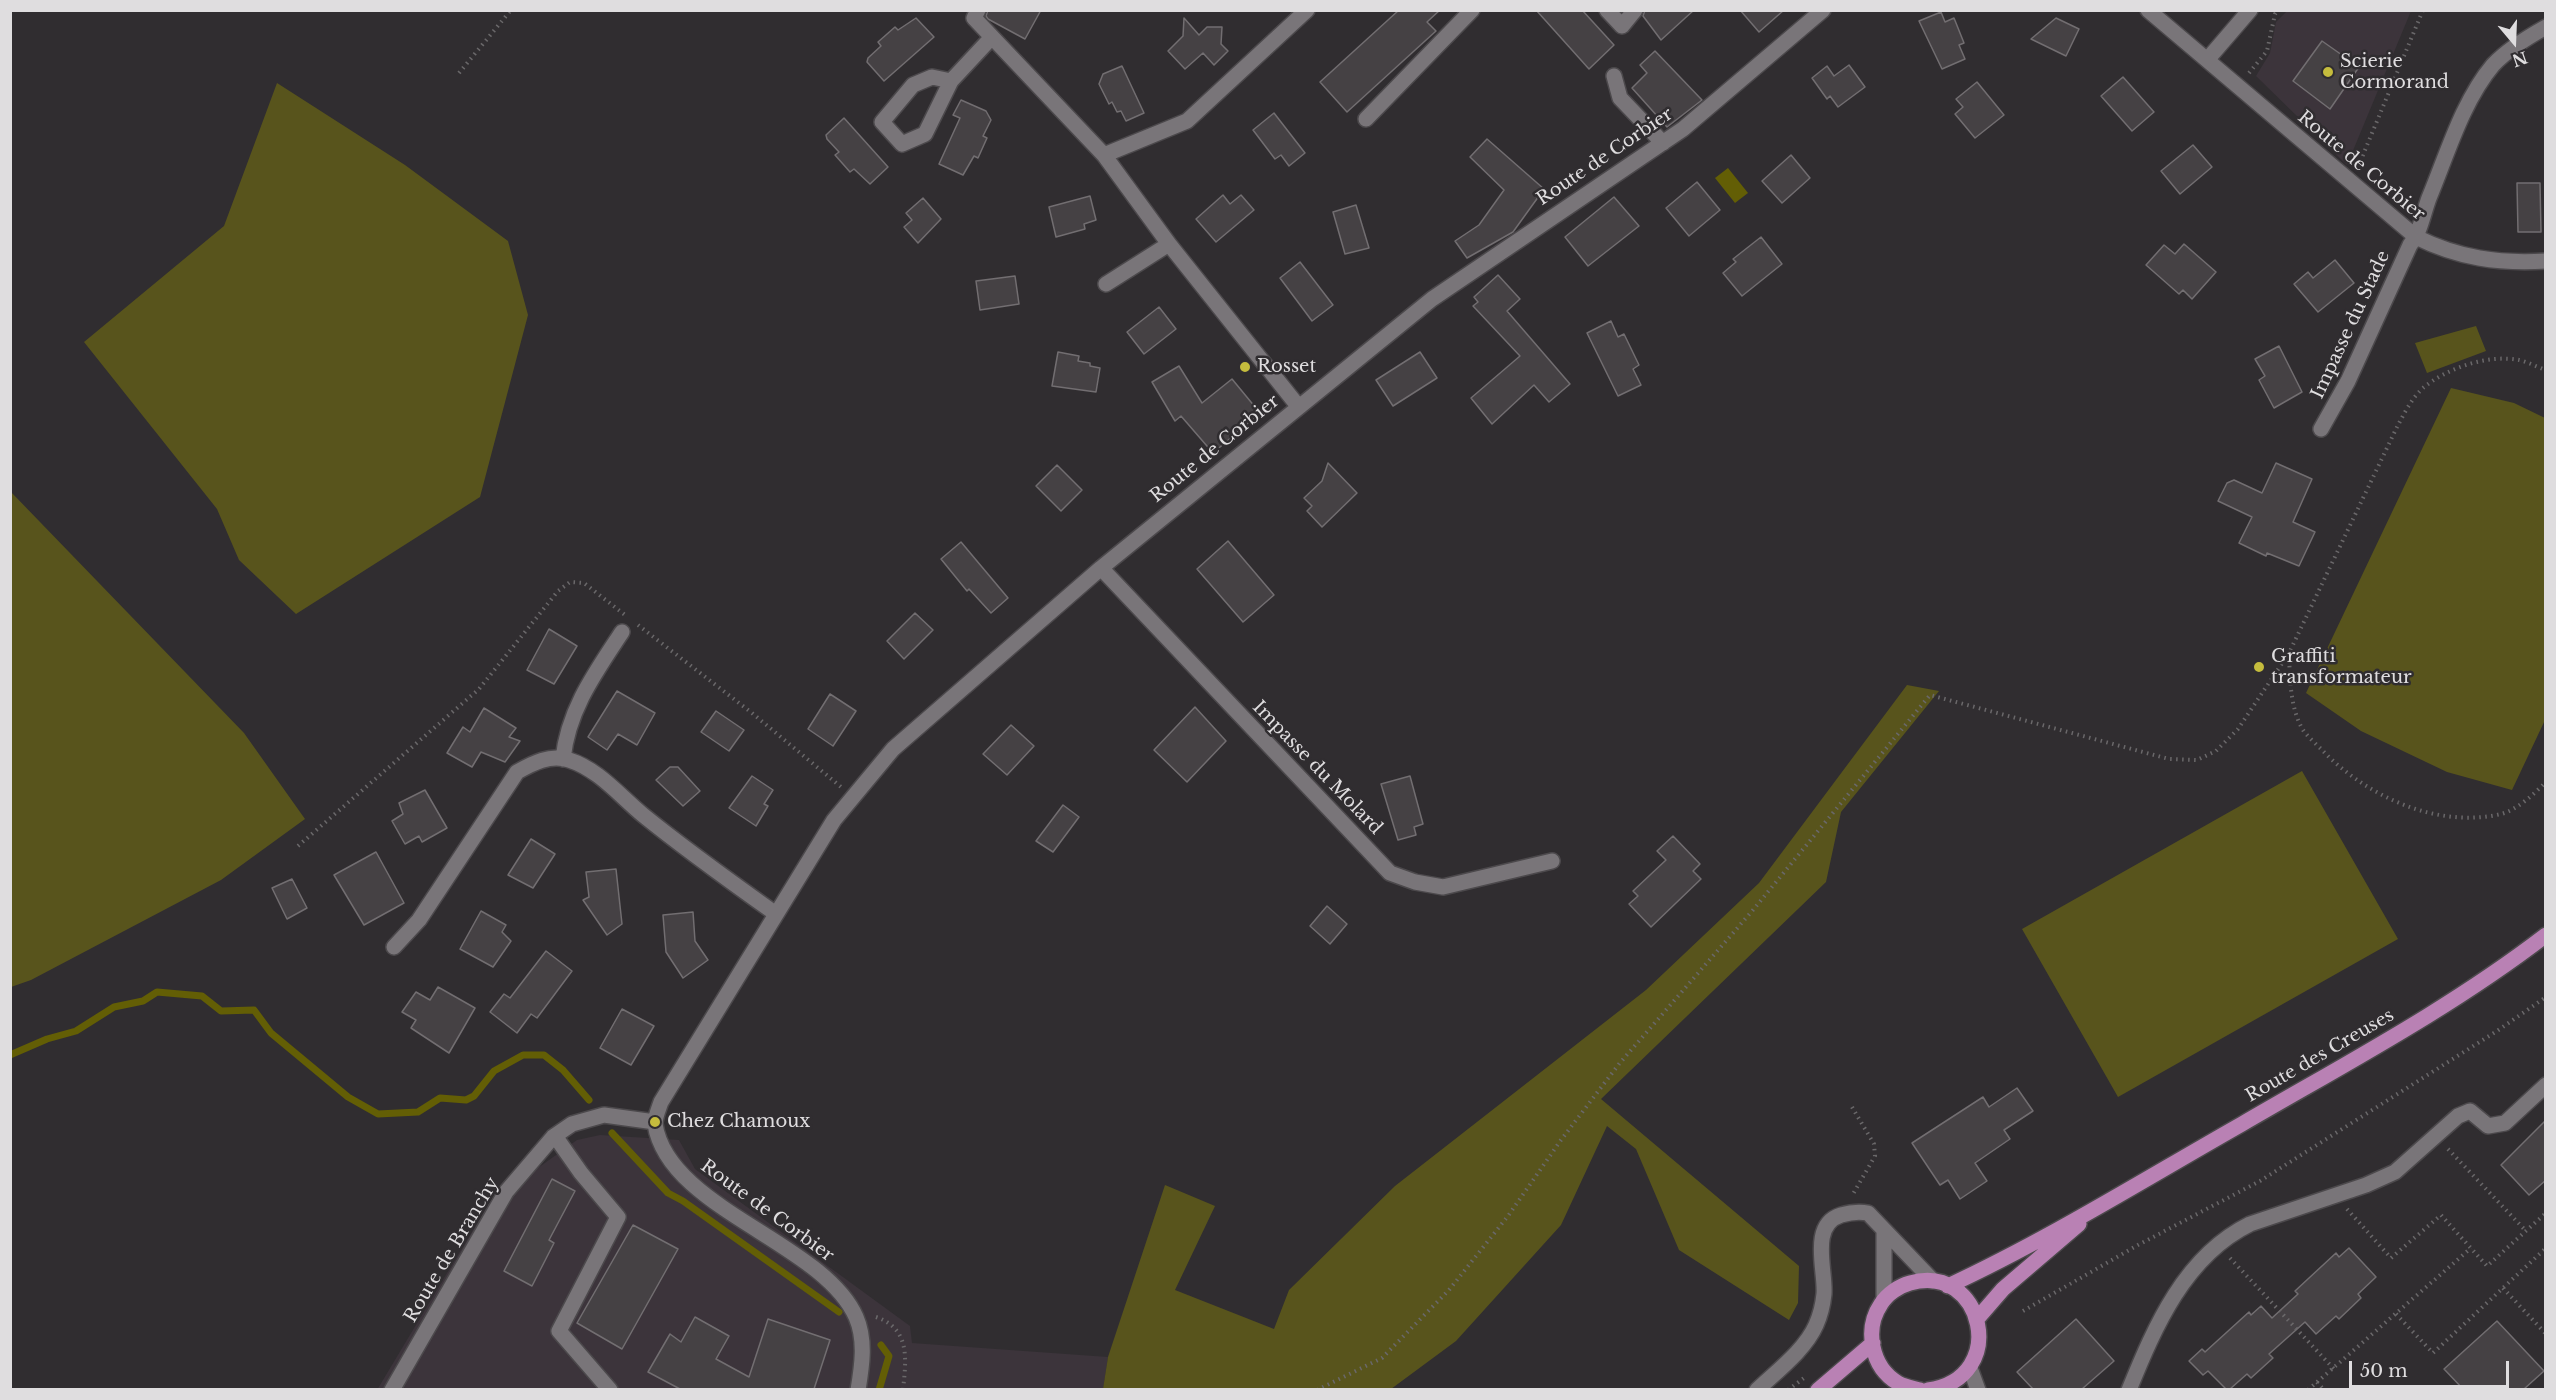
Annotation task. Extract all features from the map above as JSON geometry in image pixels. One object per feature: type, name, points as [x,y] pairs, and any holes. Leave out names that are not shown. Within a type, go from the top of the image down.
[{"type":"main road","name":"Route des Creuses","points":[[1948,1286],[1987,1268],[2107,1201],[2423,1019],[2496,973],[2546,935]]},
{"type":"main road","name":"Route des Creuses","points":[[1977,1319],[2003,1289],[2107,1201]]},
{"type":"main road","points":[[1920,1389],[1893,1387],[1879,1365],[1870,1330],[1875,1311],[1884,1299],[1902,1286],[1917,1281],[1933,1281],[1961,1294],[1971,1305],[1977,1319],[1980,1336],[1977,1353],[1970,1368],[1956,1380],[1928,1389]]},
{"type":"main road","points":[[1818,1389],[1873,1343]]},
{"type":"street","points":[[978,10],[974,18],[1104,155],[1169,244],[1298,406]]},
{"type":"street","points":[[1104,155],[1187,121],[1307,10]]},
{"type":"street","points":[[1366,118],[1472,10]]},
{"type":"street","points":[[1607,10],[1622,26],[1635,10]]},
{"type":"street","name":"Route de Corbier","points":[[858,1389],[862,1349],[857,1319],[842,1294],[827,1280],[701,1191],[669,1159],[655,1122],[661,1101],[834,820],[892,749],[1101,568],[1298,406],[1432,299],[1683,129],[1824,10]]},
{"type":"street","name":"Route de Corbier","points":[[2148,10],[2416,237],[2455,254],[2489,261],[2546,261]]},
{"type":"street","points":[[2206,60],[2250,10]]},
{"type":"street","name":"Impasse du Stade","points":[[2322,429],[2348,381],[2410,245],[2416,237],[2427,204],[2467,107],[2493,65],[2527,38],[2546,27]]},
{"type":"street","points":[[951,81],[932,77],[914,85],[882,122],[902,144],[925,134],[951,81],[992,37]]},
{"type":"street","points":[[1614,76],[1620,98],[1663,143]]},
{"type":"street","points":[[1106,284],[1169,244]]},
{"type":"street","name":"Impasse du Molard","points":[[1101,568],[1390,873],[1415,882],[1443,887],[1552,861]]},
{"type":"street","points":[[563,759],[569,726],[585,689],[622,632]]},
{"type":"street","points":[[394,947],[425,911],[517,772],[545,759],[563,759],[581,765],[709,867],[776,914]]},
{"type":"street","points":[[2129,1389],[2141,1358],[2178,1289],[2196,1265],[2232,1233],[2250,1224],[2366,1185],[2396,1172],[2458,1116],[2470,1111],[2488,1126],[2505,1123],[2546,1085]]},
{"type":"street","name":"Route de Branchy","points":[[392,1389],[506,1192],[555,1136],[572,1124],[604,1115],[655,1122]]},
{"type":"street","points":[[555,1136],[581,1173],[618,1217],[559,1331],[608,1387]]},
{"type":"street","points":[[1757,1389],[1794,1354],[1816,1327],[1824,1293],[1821,1250],[1826,1226],[1836,1216],[1849,1212],[1868,1213],[1933,1281]]},
{"type":"street","points":[[1884,1232],[1884,1299]]},
{"type":"street","points":[[1970,1368],[1978,1389]]},
{"type":"path","points":[[459,73],[511,10]]},
{"type":"path","points":[[2237,87],[2267,51],[2275,14],[2278,10]]},
{"type":"path","points":[[2351,184],[2423,10]]},
{"type":"path","points":[[1317,1389],[1382,1358],[1449,1290],[1508,1216],[1561,1140],[1619,1064],[1753,910],[1930,695],[2169,759],[2197,760],[2216,751],[2238,729],[2289,653],[2397,427],[2408,406],[2422,389],[2447,373],[2481,361],[2518,360],[2546,370]]},
{"type":"path","points":[[2289,653],[2291,693],[2303,730],[2342,771],[2388,798],[2424,812],[2469,817],[2503,813],[2532,796],[2546,782]]},
{"type":"path","points":[[2023,1311],[2138,1245],[2260,1181],[2497,1031],[2546,997]]},
{"type":"path","points":[[1849,1212],[1858,1182],[1875,1156],[1874,1144],[1852,1107]]},
{"type":"path","points":[[2436,1136],[2526,1231]]},
{"type":"path","points":[[2335,1196],[2391,1258],[2441,1215],[2487,1266],[2546,1214]]},
{"type":"path","points":[[2217,1245],[2334,1369]]},
{"type":"path","points":[[2308,1389],[2334,1369],[2471,1248]]},
{"type":"path","points":[[2396,1314],[2433,1353],[2546,1248]]},
{"type":"path","points":[[2503,1288],[2546,1334]]},
{"type":"path","points":[[857,1319],[869,1316],[879,1318],[900,1336],[907,1356],[903,1389]]},
{"type":"path","points":[[1788,1389],[1812,1372]]},
{"type":"path","points":[[2317,1382],[2324,1389]]},
{"type":"shaded area","points":[[2287,11],[2411,11],[2347,165],[2256,76],[2270,53],[2276,22]]},
{"type":"shaded area","points":[[277,83],[405,165],[508,241],[528,315],[480,497],[296,614],[239,560],[217,509],[84,342],[224,226]]},
{"type":"shaded area","points":[[1728,168],[1748,193],[1735,203],[1715,178]]},
{"type":"shaded area","points":[[2476,326],[2486,351],[2427,373],[2415,343]]},
{"type":"shaded area","points":[[2451,388],[2514,403],[2545,418],[2545,720],[2512,790],[2447,772],[2361,731],[2306,693]]},
{"type":"shaded area","points":[[11,492],[244,733],[305,819],[221,880],[31,980],[11,987]]},
{"type":"shaded area","points":[[1907,685],[1939,691],[1841,812],[1826,882],[1601,1099],[1799,1266],[1798,1303],[1789,1320],[1679,1250],[1636,1149],[1607,1126],[1561,1225],[1456,1341],[1391,1389],[1103,1389],[1108,1357],[1165,1185],[1215,1206],[1175,1290],[1274,1329],[1289,1290],[1395,1186],[1646,990],[1759,883]]},
{"type":"shaded area","points":[[2302,771],[2398,939],[2118,1097],[2022,929]]},
{"type":"shaded area","points":[[600,1135],[679,1140],[695,1169],[910,1326],[912,1343],[1108,1357],[1103,1390],[377,1390],[489,1203],[577,1140]]},
{"type":"building","points":[[988,10],[1041,10],[1025,39],[988,19],[986,16]]},
{"type":"building","points":[[1399,10],[1440,10],[1427,22],[1436,31],[1347,112],[1320,82]]},
{"type":"building","points":[[1536,10],[1582,10],[1614,45],[1589,69]]},
{"type":"building","points":[[1645,10],[1694,10],[1661,40],[1643,16]]},
{"type":"building","points":[[1740,10],[1784,10],[1759,32]]},
{"type":"building","points":[[1941,12],[1945,22],[1954,18],[1964,43],[1959,45],[1965,59],[1942,69],[1919,21]]},
{"type":"building","points":[[916,18],[934,37],[884,81],[867,62],[868,58],[881,46],[878,42],[895,27],[898,30]]},
{"type":"building","points":[[1184,18],[1199,35],[1207,27],[1222,27],[1221,44],[1228,51],[1214,65],[1203,53],[1185,69],[1168,51],[1183,36]]},
{"type":"building","points":[[2056,18],[2079,29],[2066,56],[2031,39]]},
{"type":"building","name":"Scierie Cormorand","points":[[2322,41],[2359,67],[2330,109],[2293,81]]},
{"type":"building","points":[[1655,51],[1702,100],[1667,127],[1632,88],[1647,73],[1640,65]]},
{"type":"building","points":[[1849,65],[1865,87],[1838,107],[1830,96],[1827,99],[1812,78],[1827,66],[1834,76]]},
{"type":"building","points":[[1122,66],[1144,113],[1126,121],[1121,111],[1117,112],[1112,102],[1109,104],[1099,84],[1103,74]]},
{"type":"building","points":[[2123,77],[2154,112],[2132,131],[2101,96]]},
{"type":"building","points":[[1977,82],[2004,115],[1975,138],[1955,114],[1963,107],[1956,99]]},
{"type":"building","points":[[961,100],[986,111],[991,120],[983,136],[987,138],[978,158],[974,156],[963,175],[939,164],[960,118],[953,115]]},
{"type":"building","points":[[1274,113],[1305,153],[1289,166],[1281,155],[1275,159],[1253,130]]},
{"type":"building","points":[[844,118],[888,167],[870,184],[854,169],[850,172],[835,155],[839,152],[827,139],[826,135]]},
{"type":"building","points":[[1487,139],[1544,189],[1513,232],[1467,258],[1455,241],[1479,225],[1504,190],[1470,157]]},
{"type":"building","points":[[2193,145],[2212,167],[2180,194],[2161,171]]},
{"type":"building","points":[[1791,155],[1810,178],[1782,203],[1762,181]]},
{"type":"building","points":[[1697,182],[1720,210],[1689,236],[1666,208]]},
{"type":"building","points":[[2517,183],[2540,183],[2541,232],[2518,232]]},
{"type":"building","points":[[1223,195],[1230,204],[1241,195],[1254,210],[1216,242],[1196,219]]},
{"type":"building","points":[[1090,196],[1096,220],[1084,224],[1085,229],[1056,237],[1049,207]]},
{"type":"building","points":[[1614,197],[1639,226],[1588,266],[1565,237]]},
{"type":"building","points":[[923,198],[941,219],[918,243],[904,227],[912,220],[906,213]]},
{"type":"building","points":[[1356,205],[1369,248],[1345,254],[1333,212]]},
{"type":"building","points":[[1761,237],[1782,264],[1742,296],[1723,273],[1736,262],[1733,259]]},
{"type":"building","points":[[2184,244],[2216,272],[2192,299],[2183,290],[2179,294],[2146,265],[2164,245],[2175,254]]},
{"type":"building","points":[[2335,260],[2354,283],[2318,312],[2294,284],[2308,272],[2313,278]]},
{"type":"building","points":[[1300,262],[1333,305],[1312,321],[1280,278]]},
{"type":"building","points":[[1498,275],[1520,299],[1507,311],[1570,384],[1549,402],[1534,385],[1492,424],[1471,398],[1520,356],[1473,306],[1478,302],[1474,297]]},
{"type":"building","points":[[1015,276],[1019,304],[980,310],[976,281]]},
{"type":"building","points":[[1159,307],[1176,329],[1144,354],[1127,332]]},
{"type":"building","points":[[1611,321],[1618,337],[1624,334],[1639,365],[1633,369],[1641,385],[1618,396],[1587,333]]},
{"type":"building","points":[[2279,346],[2302,392],[2274,408],[2259,380],[2265,376],[2255,359]]},
{"type":"building","points":[[1058,352],[1079,356],[1078,361],[1100,368],[1096,392],[1052,386]]},
{"type":"building","points":[[1420,352],[1437,378],[1393,406],[1376,380]]},
{"type":"building","points":[[1179,366],[1202,403],[1232,379],[1260,413],[1213,453],[1181,416],[1175,421],[1152,382]]},
{"type":"building","points":[[1328,463],[1357,493],[1322,527],[1307,511],[1312,506],[1304,498],[1322,481]]},
{"type":"building","points":[[2276,463],[2312,479],[2293,522],[2315,532],[2299,566],[2267,553],[2266,556],[2239,543],[2252,517],[2218,501],[2227,483],[2234,480],[2262,493]]},
{"type":"building","points":[[1057,465],[1082,490],[1061,511],[1036,486]]},
{"type":"building","points":[[1228,541],[1274,595],[1243,622],[1197,569]]},
{"type":"building","points":[[961,542],[1008,598],[991,613],[969,589],[967,591],[941,559]]},
{"type":"building","points":[[915,613],[933,630],[904,659],[887,641]]},
{"type":"building","points":[[549,629],[577,646],[554,684],[527,670]]},
{"type":"building","points":[[617,691],[655,713],[637,745],[618,734],[607,750],[588,737]]},
{"type":"building","points":[[830,694],[856,711],[833,746],[808,729]]},
{"type":"building","points":[[1195,707],[1226,741],[1187,782],[1154,750]]},
{"type":"building","points":[[484,708],[516,728],[509,737],[520,741],[505,762],[481,752],[472,767],[447,753],[463,727],[470,732]]},
{"type":"building","points":[[716,711],[744,730],[729,751],[701,732]]},
{"type":"building","points":[[1011,725],[1034,746],[1007,775],[983,754]]},
{"type":"building","points":[[670,767],[678,767],[700,791],[683,806],[656,780]]},
{"type":"building","points":[[752,776],[773,790],[764,804],[768,806],[756,826],[729,808]]},
{"type":"building","points":[[1410,776],[1423,824],[1414,827],[1416,835],[1398,840],[1381,784]]},
{"type":"building","points":[[425,790],[447,828],[422,842],[419,836],[405,844],[392,821],[403,814],[399,803]]},
{"type":"building","points":[[1063,805],[1079,817],[1053,852],[1036,841]]},
{"type":"building","points":[[1673,836],[1700,864],[1693,871],[1701,879],[1651,927],[1629,904],[1638,896],[1633,891],[1666,860],[1657,851]]},
{"type":"building","points":[[531,839],[555,854],[533,888],[508,875]]},
{"type":"building","points":[[376,852],[404,903],[364,925],[334,875]]},
{"type":"building","points":[[616,869],[622,924],[607,935],[583,900],[589,897],[586,872]]},
{"type":"building","points":[[292,879],[307,908],[287,919],[272,888]]},
{"type":"building","points":[[1327,906],[1347,924],[1330,944],[1310,926]]},
{"type":"building","points":[[481,911],[506,925],[502,932],[511,941],[493,967],[460,949]]},
{"type":"building","points":[[693,912],[695,941],[708,960],[683,978],[666,952],[663,915]]},
{"type":"building","points":[[546,951],[572,971],[537,1018],[531,1014],[517,1033],[490,1012],[504,994],[510,998]]},
{"type":"building","points":[[438,987],[475,1008],[449,1053],[411,1028],[416,1020],[402,1012],[416,992],[430,1000]]},
{"type":"building","points":[[622,1009],[654,1026],[631,1065],[600,1048]]},
{"type":"building","points":[[2017,1088],[2033,1111],[2004,1130],[2010,1139],[1975,1163],[1987,1181],[1960,1199],[1948,1180],[1940,1185],[1912,1143],[1983,1097],[1989,1107]]},
{"type":"building","points":[[2546,1120],[2546,1180],[2529,1195],[2501,1165]]},
{"type":"building","points":[[552,1179],[575,1191],[549,1240],[554,1243],[532,1286],[504,1271]]},
{"type":"building","points":[[633,1225],[678,1249],[622,1349],[577,1323]]},
{"type":"building","points":[[2349,1248],[2376,1277],[2358,1294],[2361,1298],[2339,1319],[2336,1316],[2316,1334],[2305,1322],[2269,1354],[2273,1358],[2251,1378],[2247,1374],[2230,1389],[2226,1389],[2208,1371],[2203,1375],[2189,1361],[2202,1349],[2205,1352],[2249,1312],[2251,1315],[2261,1306],[2272,1318],[2298,1294],[2295,1291],[2336,1253],[2339,1257]]},
{"type":"building","points":[[695,1317],[729,1336],[716,1359],[749,1377],[768,1319],[830,1340],[814,1389],[680,1389],[648,1372],[670,1334],[681,1342]]},
{"type":"building","points":[[2076,1319],[2114,1361],[2082,1389],[2033,1389],[2017,1372]]},
{"type":"building","points":[[2497,1321],[2544,1371],[2524,1389],[2463,1389],[2444,1369]]},
{"type":"waterway","points":[[10,1055],[47,1039],[76,1031],[114,1007],[143,1001],[157,992],[202,996],[221,1011],[254,1010],[271,1033],[348,1097],[378,1114],[418,1112],[440,1098],[466,1100],[474,1096],[494,1071],[523,1055],[544,1055],[563,1070],[589,1100]]},
{"type":"waterway","points":[[612,1133],[668,1193],[683,1201],[839,1312]]},
{"type":"waterway","points":[[879,1390],[889,1356],[881,1345]]},
{"type":"place","name":"Scierie Cormorand","points":[[2328,72]]},
{"type":"place","name":"Rosset","points":[[1245,367]]},
{"type":"place","name":"Graffiti transformateur","points":[[2259,667]]},
{"type":"place","name":"Chez Chamoux","points":[[655,1122]]}]
